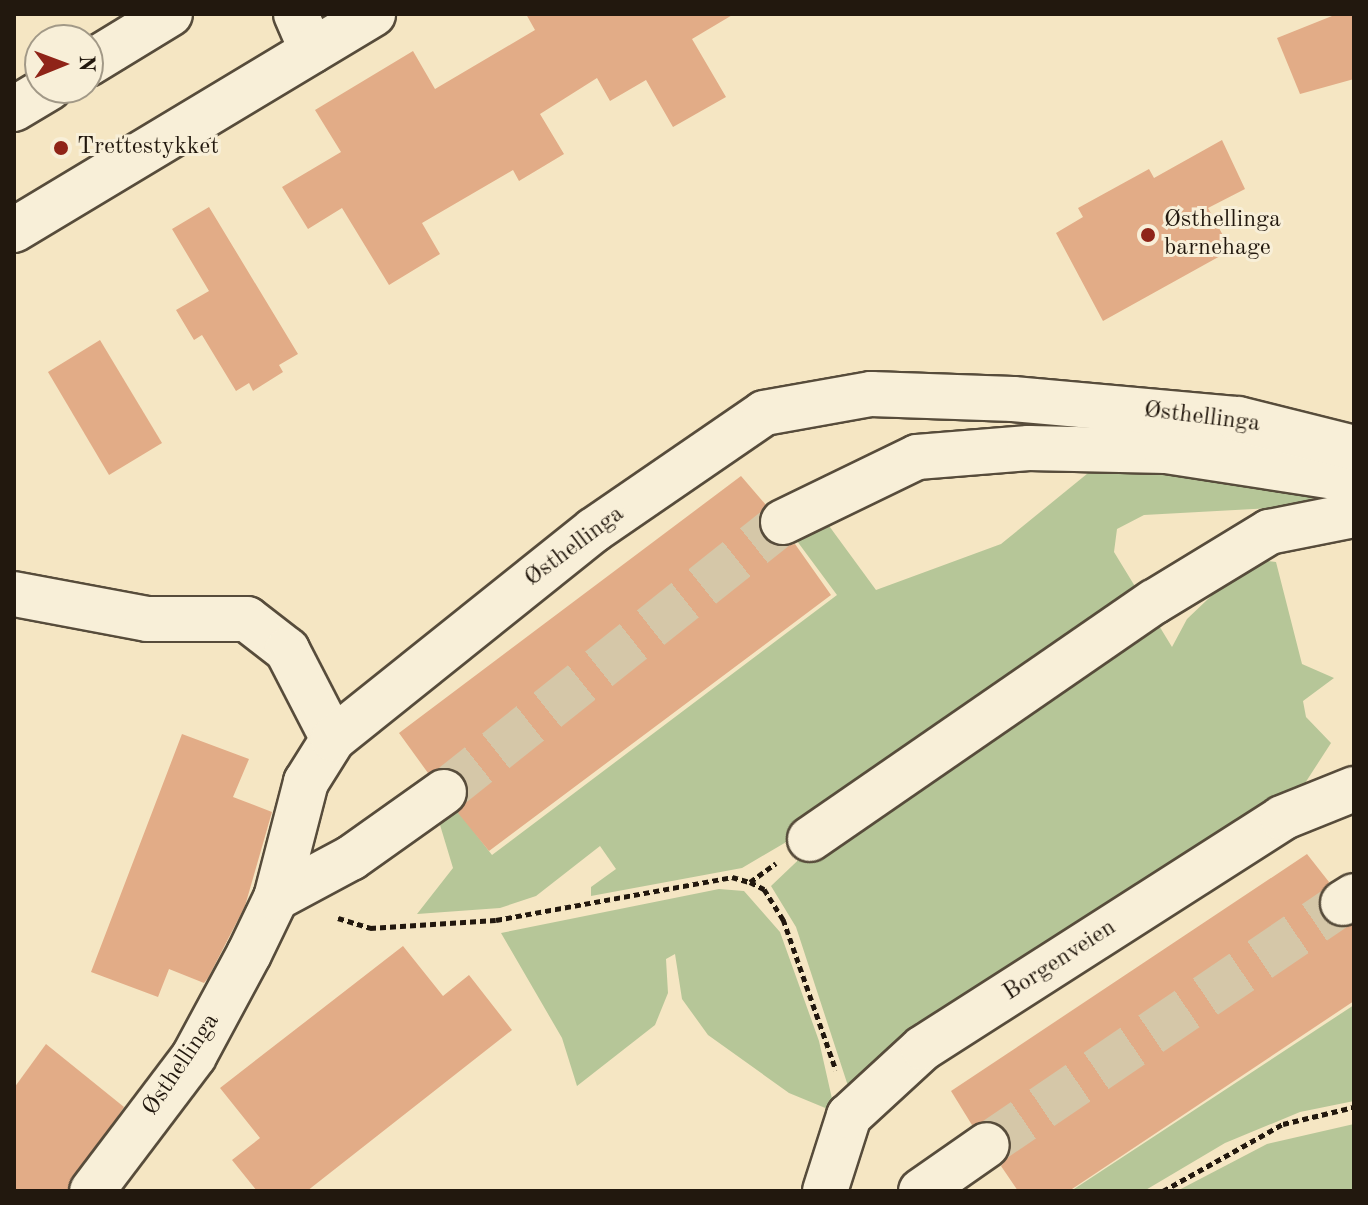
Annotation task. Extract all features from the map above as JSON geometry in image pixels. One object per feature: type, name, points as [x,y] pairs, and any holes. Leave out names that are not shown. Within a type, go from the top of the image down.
[{"type":"street","points":[[104,54],[170,14]]},
{"type":"street","points":[[14,230],[304,32],[373,14]]},
{"type":"street","name":"Østhellinga","points":[[92,1191],[194,1056],[276,898],[306,782],[333,739],[594,530],[764,413],[871,394],[1013,399],[1238,419],[1354,448]]},
{"type":"street","name":"Østhellinga","points":[[783,522],[917,457],[1029,448],[1166,451],[1354,480]]},
{"type":"street","points":[[810,839],[1154,602],[1269,532],[1354,515]]},
{"type":"street","points":[[14,594],[147,619],[247,619],[287,650],[333,739]]},
{"type":"street","name":"Borgenveien","points":[[825,1191],[849,1116],[923,1048],[1282,818],[1354,789]]},
{"type":"street","points":[[276,898],[351,858],[444,792]]},
{"type":"street","points":[[921,1191],[987,1145]]},
{"type":"path","points":[[276,898],[370,928],[496,920],[732,877],[750,882],[764,889],[783,919],[827,1036],[849,1116]]},
{"type":"path","points":[[1163,1191],[1283,1124],[1354,1107]]},
{"type":"green space","points":[[1093,469],[1199,471],[1316,494],[1308,506],[1144,515],[1117,529],[1114,552],[1172,647],[1187,619],[1250,559],[1276,562],[1302,664],[1334,678],[1303,701],[1306,717],[1331,743],[1298,794],[958,1016],[917,1022],[897,1049],[849,1089],[796,927],[771,886],[813,846],[805,831],[742,868],[591,896],[591,887],[616,869],[600,846],[536,896],[500,908],[417,914],[453,868],[437,815],[455,807],[492,855],[837,595],[794,537],[824,519],[876,590],[1001,544]]},
{"type":"green space","points":[[719,889],[744,891],[780,932],[819,1041],[835,1112],[789,1093],[708,1035],[682,999],[675,954],[666,959],[668,993],[655,1025],[577,1086],[562,1038],[501,933]]},
{"type":"green space","points":[[1354,1005],[1354,1101],[1300,1112],[1225,1143],[1144,1191],[1071,1191]]},
{"type":"green space","points":[[1354,1124],[1354,1191],[1177,1191],[1267,1144]]},
{"type":"building","points":[[526,14],[734,14],[692,39],[726,97],[673,127],[646,80],[610,101],[597,78],[540,114],[564,154],[519,181],[513,170],[422,223],[440,254],[389,285],[342,208],[308,229],[282,187],[341,152],[315,110],[413,51],[435,89],[535,30]]},
{"type":"building","points":[[1337,14],[1354,14],[1354,79],[1300,94],[1277,38]]},
{"type":"building","points":[[1222,140],[1245,189],[1208,208],[1231,250],[1103,321],[1056,233],[1083,217],[1078,208],[1149,169],[1154,178]]},
{"type":"building","points":[[209,207],[298,354],[279,365],[283,372],[253,391],[249,383],[236,391],[202,335],[194,340],[176,310],[209,291],[172,229]]},
{"type":"building","points":[[100,340],[162,443],[109,475],[48,372]]},
{"type":"building","points":[[741,476],[766,505],[758,519],[761,534],[780,547],[795,544],[831,595],[489,851],[458,813],[469,790],[464,777],[442,767],[428,773],[399,733]]},
{"type":"building","points":[[182,734],[249,759],[233,797],[272,812],[245,906],[208,978],[204,983],[169,969],[158,997],[91,972]]},
{"type":"building","points":[[1307,854],[1329,882],[1318,903],[1322,917],[1332,925],[1354,925],[1354,1001],[1069,1191],[1018,1191],[1001,1166],[1010,1155],[1008,1131],[997,1122],[972,1125],[951,1091]]},
{"type":"building","points":[[403,946],[443,996],[469,975],[512,1030],[307,1191],[257,1191],[232,1160],[260,1138],[220,1088]]},
{"type":"building","points":[[46,1044],[124,1107],[68,1191],[14,1191],[14,1088]]},
{"type":"tunnel","points":[[444,792],[783,522]]},
{"type":"tunnel","points":[[987,1145],[1343,903]]},
{"type":"place","name":"Trettestykket","points":[[61,148]]},
{"type":"place","name":"Østhellinga barnehage","points":[[1148,235]]}]
